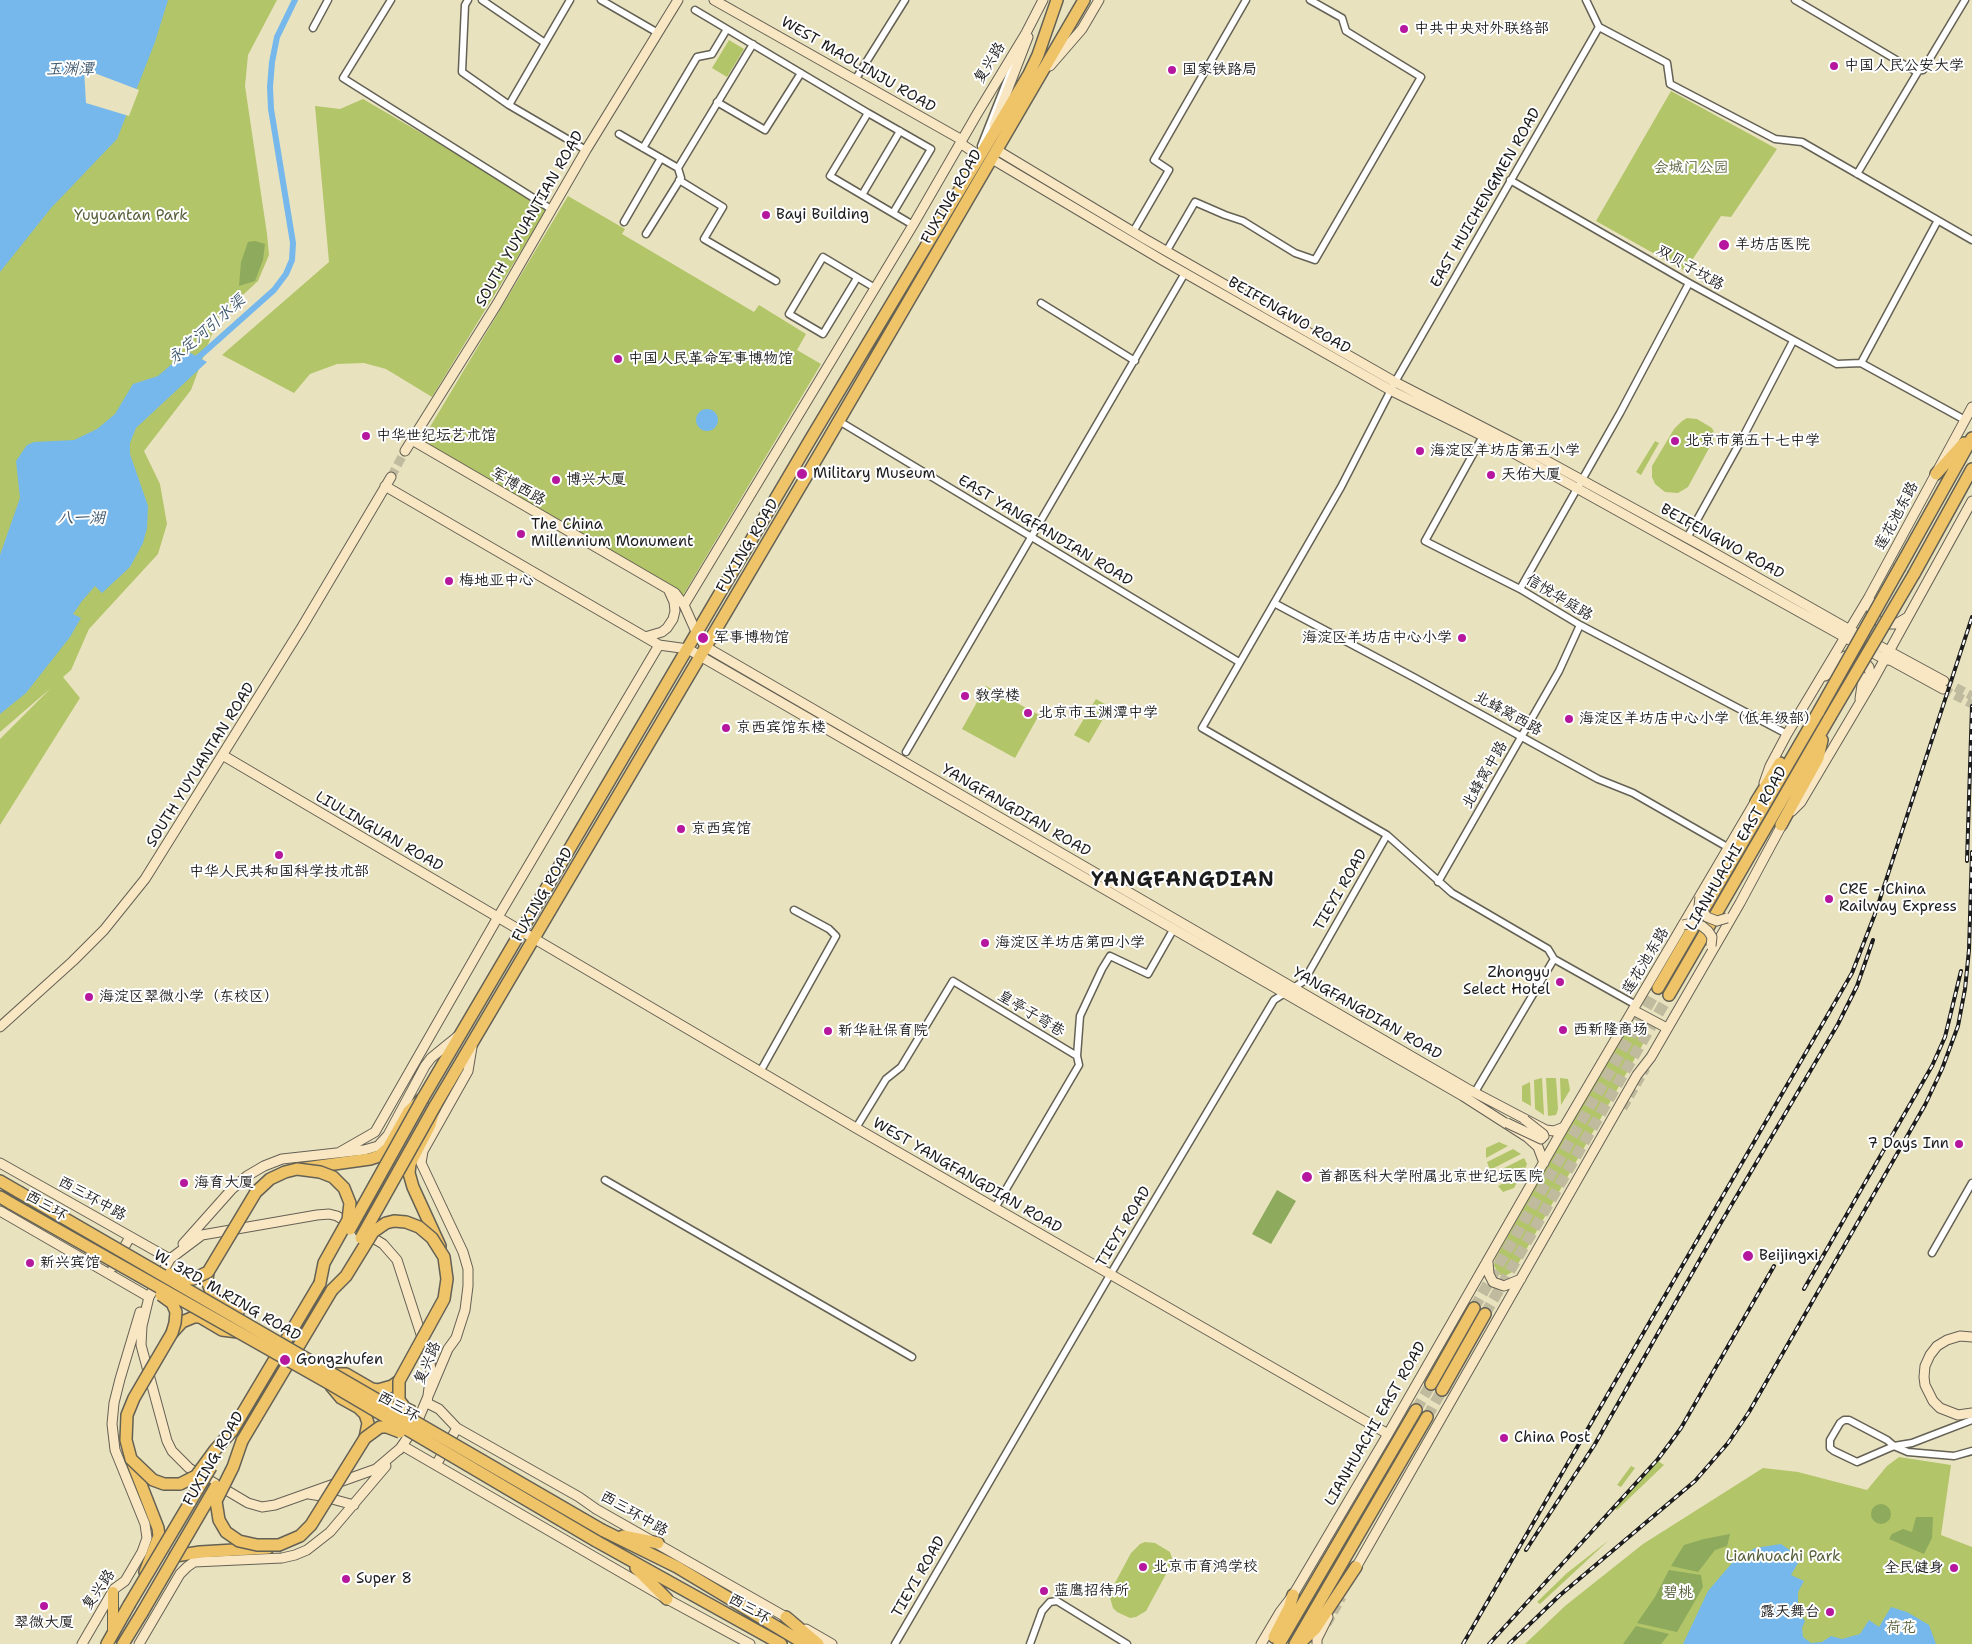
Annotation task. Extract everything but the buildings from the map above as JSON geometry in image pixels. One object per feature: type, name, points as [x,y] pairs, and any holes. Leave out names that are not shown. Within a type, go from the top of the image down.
[{"type":"highway","name":"FUXING ROAD","points":[[423,1098],[688,650],[814,432],[1029,74],[1038,55],[1057,0]]},
{"type":"highway","name":"FUXING ROAD","points":[[435,1106],[839,421],[1084,0]]},
{"type":"highway","points":[[1936,474],[1972,436]]},
{"type":"highway","points":[[1756,802],[1794,740],[1816,715],[1972,436]]},
{"type":"highway","name":"LIANHUACHI EAST ROAD","points":[[1668,995],[1914,574],[1972,469]]},
{"type":"highway","name":"LIANHUACHI EAST ROAD","points":[[1658,988],[1816,715]]},
{"type":"highway","points":[[1781,825],[1818,758],[1828,722]]},
{"type":"highway","points":[[137,1592],[159,1536],[158,1528],[131,1459],[126,1440],[127,1415],[134,1398],[172,1333],[182,1322],[194,1317],[200,1317],[222,1330],[242,1327],[239,1314],[212,1295],[207,1280],[208,1272],[256,1192],[277,1175],[298,1168],[370,1159],[379,1156],[388,1148],[409,1111],[423,1098]]},
{"type":"highway","points":[[320,1282],[423,1098]]},
{"type":"highway","points":[[364,1438],[373,1431],[387,1427],[403,1433],[419,1429],[415,1414],[401,1404],[398,1394],[399,1381],[444,1299],[447,1279],[444,1257],[439,1241],[413,1187],[409,1173],[410,1164],[430,1125],[435,1106]]},
{"type":"highway","points":[[332,1290],[435,1106]]},
{"type":"highway","points":[[298,1168],[320,1172],[333,1178],[344,1188],[350,1203],[348,1220],[324,1263],[320,1282]]},
{"type":"highway","name":"西三环","points":[[0,1181],[19,1192]]},
{"type":"highway","name":"W. 3RD. M.RING ROAD","points":[[19,1192],[145,1273],[419,1429],[604,1531]]},
{"type":"highway","name":"西三环","points":[[0,1197],[145,1273]]},
{"type":"highway","points":[[332,1290],[346,1276],[373,1232],[386,1223],[394,1221],[406,1222],[419,1227],[432,1238],[444,1257]]},
{"type":"highway","points":[[172,1333],[176,1318],[172,1303],[148,1288],[145,1273],[158,1267],[175,1277],[193,1279],[208,1272]]},
{"type":"highway","name":"FUXING ROAD","points":[[232,1431],[320,1282]]},
{"type":"highway","name":"FUXING ROAD","points":[[123,1644],[332,1290]]},
{"type":"highway","name":"LIANHUACHI EAST ROAD","points":[[1431,1384],[1474,1308]]},
{"type":"highway","points":[[1442,1390],[1486,1314]]},
{"type":"highway","points":[[175,1556],[200,1552],[263,1550],[300,1536],[311,1525],[364,1438],[368,1423],[365,1414],[359,1408],[341,1398],[332,1379],[346,1374],[372,1389],[378,1390],[392,1386],[399,1381]]},
{"type":"highway","name":"LIANHUACHI EAST ROAD","points":[[1279,1644],[1416,1410]]},
{"type":"highway","points":[[1297,1644],[1427,1417]]},
{"type":"highway","name":"西三环","points":[[419,1429],[596,1541],[781,1644]]},
{"type":"highway","points":[[131,1459],[153,1480],[164,1484],[180,1484],[196,1476],[214,1450],[232,1431]]},
{"type":"highway","points":[[108,1641],[232,1431]]},
{"type":"highway","points":[[242,1441],[233,1467],[216,1501],[219,1520],[226,1532],[239,1541],[257,1545],[279,1545]]},
{"type":"highway","points":[[604,1531],[658,1543]]},
{"type":"highway","name":"西三环","points":[[604,1531],[677,1567],[804,1644]]},
{"type":"highway","points":[[626,1558],[667,1599]]},
{"type":"highway","points":[[1297,1644],[1315,1628],[1356,1567]]},
{"type":"highway","points":[[1272,1644],[1293,1595]]},
{"type":"highway","points":[[786,1617],[818,1644]]},
{"type":"main road","points":[[108,1641],[113,1592]]},
{"type":"main road","points":[[129,1644],[132,1630]]},
{"type":"street","points":[[313,28],[328,0]]},
{"type":"street","points":[[391,0],[343,78],[551,209]]},
{"type":"street","points":[[468,0],[465,5],[462,72],[509,104],[586,150]]},
{"type":"street","points":[[482,0],[545,43]]},
{"type":"street","points":[[509,104],[570,0]]},
{"type":"street","points":[[601,0],[658,33]]},
{"type":"street","name":"SOUTH YUYUANTIAN ROAD","points":[[406,451],[497,304],[586,150],[678,0]]},
{"type":"street","name":"WEST MAOLINJU ROAD","points":[[714,0],[961,142],[972,151],[975,159]]},
{"type":"street","points":[[856,80],[905,0]]},
{"type":"street","points":[[984,148],[1043,0]]},
{"type":"street","name":"复兴路","points":[[961,142],[1026,33],[1043,0]]},
{"type":"street","points":[[1038,79],[1082,29],[1099,0]]},
{"type":"street","points":[[1133,232],[1169,170],[1154,160],[1246,0]]},
{"type":"street","points":[[1166,252],[1195,202],[1243,221],[1295,252],[1315,260],[1421,77],[1346,30],[1342,18],[1310,0]]},
{"type":"street","points":[[1586,0],[1598,27],[1668,63],[1670,84],[1775,139],[1802,142],[1937,222],[1972,240]]},
{"type":"street","points":[[1795,0],[1915,71],[1924,70],[1965,0]]},
{"type":"street","points":[[695,10],[931,149],[893,213]]},
{"type":"street","name":"EAST HUICHENGMEN ROAD","points":[[1387,835],[1202,728],[1341,488],[1394,386],[1598,27]]},
{"type":"street","points":[[643,148],[697,57],[712,54],[727,29]]},
{"type":"street","points":[[963,185],[1026,33]]},
{"type":"street","points":[[678,168],[753,44]]},
{"type":"street","points":[[1857,174],[1919,70]]},
{"type":"street","points":[[717,102],[765,130],[801,73]]},
{"type":"street","points":[[868,113],[830,176],[913,225]]},
{"type":"street","points":[[862,195],[900,131]]},
{"type":"street","points":[[618,134],[678,168],[681,178],[646,234]]},
{"type":"street","name":"FUXING ROAD","points":[[684,605],[961,142]]},
{"type":"street","name":"BEIFENGWO ROAD","points":[[995,154],[1185,273],[1394,386],[1576,488],[1848,634]]},
{"type":"street","points":[[624,222],[661,158]]},
{"type":"street","name":"BEIFENGWO ROAD","points":[[1006,162],[1133,232],[1394,386],[1581,480],[1688,538],[1848,634]]},
{"type":"street","points":[[679,180],[723,207],[704,239],[776,281]]},
{"type":"street","name":"双贝子坟路","points":[[1510,180],[1689,283],[1837,364],[1861,363]]},
{"type":"street","points":[[1937,222],[1861,363],[1965,420]]},
{"type":"street","points":[[856,278],[823,334],[789,314],[823,257],[875,288]]},
{"type":"street","points":[[906,752],[1136,361],[1185,273]]},
{"type":"street","points":[[1520,589],[1620,413],[1689,283]]},
{"type":"street","points":[[1041,303],[1136,361]]},
{"type":"street","points":[[1688,538],[1793,340]]},
{"type":"street","name":"莲花池东路","points":[[1388,1434],[1543,1159],[1756,802],[1770,766],[1787,734],[1869,597],[1972,407]]},
{"type":"street","name":"EAST YANGFANDIAN ROAD","points":[[839,421],[1239,662]]},
{"type":"street","name":"信悦华庭路","points":[[1483,436],[1424,541],[1520,589],[1580,626],[1787,734]]},
{"type":"street","name":"军博西路","points":[[412,440],[678,596],[684,605],[696,634]]},
{"type":"street","points":[[390,477],[385,486],[659,645],[703,652]]},
{"type":"street","name":"SOUTH YUYUANTAN ROAD","points":[[0,1027],[73,961],[123,908],[160,857],[302,628],[385,486]]},
{"type":"street","points":[[1637,1075],[1651,1057],[1673,1020],[1770,849],[1781,825],[1800,802],[1813,782],[1871,684],[1972,501]]},
{"type":"street","points":[[645,636],[662,632],[668,628],[673,619],[675,611],[674,602],[669,590]]},
{"type":"street","points":[[1869,597],[1872,615],[1882,624],[1896,624],[1909,616]]},
{"type":"street","name":"北蜂窝西路","points":[[1274,603],[1522,736],[1598,779],[1633,792],[1729,848]]},
{"type":"street","name":"北蜂窝中路","points":[[1438,882],[1559,671],[1580,626]]},
{"type":"street","name":"YANGFANGDIAN ROAD","points":[[696,634],[703,652],[1173,930],[1508,1123]]},
{"type":"street","points":[[1848,634],[1887,655],[1892,661],[1943,685]]},
{"type":"street","name":"FUXING ROAD","points":[[340,1152],[375,1132],[498,917],[659,645]]},
{"type":"street","name":"YANGFANGDIAN ROAD","points":[[703,652],[1525,1120],[1546,1130],[1561,1129]]},
{"type":"street","points":[[1828,667],[1845,656],[1858,655],[1869,667],[1871,684]]},
{"type":"street","points":[[1822,678],[1839,667],[1851,666],[1863,678],[1860,702]]},
{"type":"street","name":"LIULINGUAN ROAD","points":[[224,756],[534,939]]},
{"type":"street","points":[[1317,1644],[1316,1640],[1356,1567],[1728,918],[1761,856],[1770,849],[1787,824],[1804,805],[1813,790],[1813,782]]},
{"type":"street","points":[[1387,835],[1452,893],[1548,949],[1554,959],[1665,1028]]},
{"type":"street","name":"TIEYI ROAD","points":[[895,1644],[1110,1274],[1274,1000],[1304,981],[1387,835]]},
{"type":"street","points":[[1700,897],[1699,906],[1707,917],[1716,921],[1728,918]]},
{"type":"street","points":[[760,1072],[836,936],[829,929],[794,910]]},
{"type":"street","points":[[1683,926],[1692,923],[1702,926],[1712,938],[1711,946]]},
{"type":"street","name":"皇亭子弯巷","points":[[856,1128],[886,1079],[901,1067],[953,981],[1077,1056],[1080,1016],[1110,956],[1148,974],[1173,930]]},
{"type":"street","name":"WEST YANGFANGDIAN ROAD","points":[[534,939],[856,1128],[1388,1434]]},
{"type":"street","points":[[1475,1092],[1554,959]]},
{"type":"street","points":[[460,1034],[431,1058],[425,1066],[383,1141],[372,1149],[282,1159],[255,1171],[232,1189],[170,1259],[149,1297],[142,1326],[141,1345],[167,1441],[172,1451],[189,1468],[256,1506],[268,1507],[376,1469],[403,1446],[667,1599],[750,1644]]},
{"type":"street","name":"复兴路","points":[[139,1644],[180,1574],[189,1565],[194,1562],[282,1558],[295,1555],[315,1545],[354,1506],[403,1446],[416,1427],[448,1350],[458,1332],[464,1310],[468,1278],[468,1268],[463,1252],[421,1163],[423,1151],[468,1071],[472,1044]]},
{"type":"street","points":[[995,1208],[1079,1065],[1077,1056]]},
{"type":"street","points":[[1508,1123],[1541,1139],[1544,1136],[1543,1134],[1525,1120]]},
{"type":"street","points":[[1508,1123],[1534,1143],[1543,1159]]},
{"type":"street","name":"西三环中路","points":[[0,1163],[170,1259]]},
{"type":"street","points":[[605,1180],[912,1357]]},
{"type":"street","points":[[1932,1253],[1972,1183]]},
{"type":"street","points":[[0,1211],[149,1297]]},
{"type":"street","points":[[170,1259],[197,1238],[207,1233],[323,1214],[337,1216],[384,1244],[397,1260],[430,1362],[427,1403]]},
{"type":"street","points":[[110,1274],[130,1237]]},
{"type":"street","points":[[135,1289],[156,1251]]},
{"type":"street","points":[[1488,1259],[1489,1274],[1493,1282],[1504,1286],[1521,1279]]},
{"type":"street","name":"复兴路","points":[[82,1644],[113,1592],[125,1581],[142,1552],[147,1538],[145,1524],[115,1450],[112,1424],[114,1403],[138,1316],[149,1297]]},
{"type":"street","points":[[1972,1337],[1960,1336],[1947,1340],[1937,1346],[1925,1366],[1924,1377],[1925,1385],[1933,1401],[1940,1408],[1958,1415],[1972,1413]]},
{"type":"street","name":"西三环中路","points":[[427,1403],[438,1409],[457,1428],[579,1497],[596,1510],[658,1543],[832,1644]]},
{"type":"street","points":[[1972,1420],[1912,1442],[1894,1446],[1857,1462],[1830,1448],[1830,1440],[1840,1423],[1844,1420],[1849,1420],[1888,1440],[1894,1446],[1919,1454],[1954,1456],[1972,1451]]},
{"type":"street","points":[[436,1465],[457,1428]]},
{"type":"street","name":"LIANHUACHI EAST ROAD","points":[[1261,1644],[1280,1612],[1293,1595],[1388,1434]]},
{"type":"street","points":[[307,1494],[321,1496],[354,1506]]},
{"type":"street","points":[[1030,1644],[1042,1611],[1050,1602],[1057,1601],[1127,1644]]},
{"type":"green space","name":"Yuyuantan Park","points":[[0,0],[277,0],[248,55],[245,86],[269,255],[258,281],[218,318],[191,390],[144,451],[160,484],[167,524],[158,554],[89,629],[71,670],[63,677],[80,698],[0,825],[0,739],[51,688],[0,732]]},
{"type":"green space","points":[[729,40],[744,49],[727,77],[712,68]]},
{"type":"green space","name":"会城门公园","points":[[1671,91],[1777,149],[1731,217],[1721,216],[1685,271],[1596,221]]},
{"type":"green space","points":[[363,99],[548,207],[432,397],[386,369],[364,363],[337,364],[310,374],[294,393],[222,355],[329,262],[315,106],[340,109]]},
{"type":"green space","name":"中国人民革命军事博物馆","points":[[568,196],[625,229],[622,234],[754,312],[759,305],[806,334],[797,350],[821,364],[682,597],[421,442]]},
{"type":"green space","points":[[255,241],[265,244],[263,260],[255,281],[239,286],[241,262],[248,242]]},
{"type":"green space","points":[[1687,418],[1697,419],[1712,428],[1715,434],[1714,439],[1688,487],[1678,493],[1665,492],[1655,484],[1652,477],[1652,466],[1674,429]]},
{"type":"green space","points":[[1655,441],[1659,443],[1641,475],[1636,472]]},
{"type":"green space","points":[[986,686],[1039,715],[1015,758],[962,729]]},
{"type":"green space","points":[[1096,699],[1110,707],[1089,743],[1074,735]]},
{"type":"green space","points":[[1632,1022],[1642,1023],[1646,1027],[1647,1037],[1514,1271],[1505,1276],[1500,1275],[1494,1266],[1495,1259],[1626,1025]]},
{"type":"green space","points":[[1542,1078],[1544,1115],[1535,1109],[1534,1080]]},
{"type":"green space","points":[[1546,1078],[1556,1078],[1558,1109],[1556,1115],[1548,1116]]},
{"type":"green space","points":[[1560,1078],[1568,1079],[1570,1090],[1561,1105]]},
{"type":"green space","points":[[1530,1082],[1531,1106],[1522,1101],[1522,1086]]},
{"type":"green space","points":[[1499,1142],[1508,1146],[1486,1158],[1486,1148]]},
{"type":"green space","points":[[1513,1149],[1521,1154],[1490,1170],[1487,1162]]},
{"type":"green space","points":[[1524,1158],[1527,1164],[1525,1169],[1495,1183],[1490,1175]]},
{"type":"green space","points":[[1522,1173],[1514,1188],[1503,1192],[1498,1186]]},
{"type":"green space","points":[[1277,1190],[1296,1201],[1271,1244],[1252,1234]]},
{"type":"green space","name":"Lianhuachi Park","points":[[1899,1457],[1951,1465],[1941,1535],[1972,1547],[1972,1644],[1525,1644],[1565,1606],[1643,1544],[1763,1468],[1798,1472],[1867,1490],[1887,1466]]},
{"type":"green space","points":[[1658,1461],[1664,1465],[1617,1510],[1615,1508]]},
{"type":"green space","points":[[1631,1466],[1635,1468],[1621,1487],[1617,1485]]},
{"type":"green space","points":[[1881,1504],[1888,1507],[1891,1514],[1888,1521],[1881,1524],[1874,1521],[1871,1514],[1874,1507]]},
{"type":"green space","points":[[1916,1517],[1933,1517],[1932,1538],[1924,1554],[1889,1539],[1892,1534],[1903,1529],[1912,1532]]},
{"type":"green space","points":[[1730,1534],[1727,1546],[1715,1550],[1698,1572],[1671,1566],[1684,1545]]},
{"type":"green space","points":[[1609,1540],[1540,1604],[1537,1602],[1567,1573]]},
{"type":"green space","points":[[1145,1542],[1155,1543],[1170,1552],[1172,1563],[1146,1611],[1130,1618],[1113,1608],[1109,1594],[1131,1553],[1140,1544]]},
{"type":"green space","name":"碧桃","points":[[1669,1570],[1701,1575],[1703,1587],[1677,1632],[1637,1623],[1655,1597]]},
{"type":"green space","points":[[1636,1626],[1669,1634],[1661,1644],[1623,1644]]},
{"type":"water","name":"玉渊潭","points":[[0,0],[168,0],[155,42],[117,139],[51,208],[0,272]]},
{"type":"water","name":"八一湖","points":[[187,351],[207,362],[136,428],[130,443],[130,454],[148,506],[147,528],[143,543],[130,567],[102,593],[95,586],[82,601],[73,614],[81,618],[70,637],[26,693],[0,714],[0,555],[20,498],[16,461],[27,445],[34,442],[74,440],[97,429],[115,414],[133,384],[158,376]]},
{"type":"water","points":[[707,409],[715,412],[718,420],[715,428],[707,431],[699,428],[696,420],[699,412]]},
{"type":"water","points":[[1781,1544],[1801,1558],[1791,1575],[1804,1581],[1798,1592],[1798,1610],[1805,1621],[1802,1628],[1803,1637],[1811,1643],[1822,1642],[1831,1636],[1842,1639],[1860,1634],[1869,1620],[1879,1627],[1891,1607],[1907,1612],[1929,1625],[1936,1644],[1683,1644],[1708,1591],[1732,1563],[1755,1548]]},
{"type":"pier","points":[[84,69],[139,90],[129,116],[86,103]]},
{"type":"waterway","name":"永定河引水渠","points":[[192,363],[274,290],[286,274],[292,260],[293,243],[271,109],[270,87],[277,37],[295,0]]},
{"type":"tunnel","points":[[391,477],[405,451]]},
{"type":"tunnel","points":[[1944,681],[1972,696]]},
{"type":"tunnel","points":[[1943,689],[1972,704]]},
{"type":"tunnel","points":[[1474,1308],[1658,988]]},
{"type":"tunnel","points":[[1485,1314],[1669,995]]},
{"type":"tunnel","points":[[1623,1108],[1646,1068]]},
{"type":"tunnel","points":[[1416,1410],[1431,1384]]},
{"type":"tunnel","points":[[1427,1417],[1442,1390]]},
{"type":"tunnel","points":[[1327,1624],[1342,1597]]},
{"type":"railway","points":[[1463,1644],[1852,973],[1875,914],[1972,617]]},
{"type":"railway","points":[[1967,861],[1972,706]]},
{"type":"railway","points":[[1509,1644],[1559,1596],[1695,1481],[1728,1443],[1749,1412],[1925,1105],[1942,1069],[1958,1026],[1965,989],[1969,950],[1972,852]]},
{"type":"railway","points":[[1526,1550],[1595,1444],[1719,1226],[1838,1024],[1857,986],[1873,940]]},
{"type":"railway","points":[[1804,1289],[1932,1066],[1945,1037],[1961,971]]},
{"type":"railway","points":[[1489,1644],[1658,1459],[1681,1428],[1774,1266]]},
{"type":"place","name":"中共中央对外联络部","points":[[1404,29]]},
{"type":"place","name":"中国人民公安大学","points":[[1834,66]]},
{"type":"place","name":"国家铁路局","points":[[1172,70]]},
{"type":"place","name":"Bayi Building","points":[[766,215]]},
{"type":"place","name":"羊坊店医院","points":[[1724,245]]},
{"type":"place","name":"中国人民革命军事博物馆","points":[[618,359]]},
{"type":"place","name":"中华世纪坛艺术馆","points":[[366,436]]},
{"type":"place","name":"北京市第五十七中学","points":[[1675,441]]},
{"type":"place","name":"海淀区羊坊店第五小学","points":[[1420,451]]},
{"type":"place","name":"Military Museum","points":[[802,474]]},
{"type":"place","name":"天佑大厦","points":[[1491,475]]},
{"type":"place","name":"博兴大厦","points":[[556,480]]},
{"type":"place","name":"The China Millennium Monument","points":[[521,534]]},
{"type":"place","name":"梅地亚中心","points":[[449,581]]},
{"type":"place","name":"军事博物馆","points":[[703,638]]},
{"type":"place","name":"海淀区羊坊店中心小学","points":[[1462,638]]},
{"type":"place","name":"教学楼","points":[[965,696]]},
{"type":"place","name":"北京市玉渊潭中学","points":[[1028,713]]},
{"type":"place","name":"海淀区羊坊店中心小学（低年级部）","points":[[1569,719]]},
{"type":"place","name":"京西宾馆东楼","points":[[726,728]]},
{"type":"place","name":"京西宾馆","points":[[681,829]]},
{"type":"place","name":"中华人民共和国科学技术部","points":[[279,855]]},
{"type":"place","name":"CRE - China Railway Express","points":[[1829,899]]},
{"type":"place","name":"海淀区羊坊店第四小学","points":[[985,943]]},
{"type":"place","name":"Zhongyu Select Hotel","points":[[1560,982]]},
{"type":"place","name":"海淀区翠微小学（东校区）","points":[[89,997]]},
{"type":"place","name":"西新隆商场","points":[[1563,1030]]},
{"type":"place","name":"新华社保育院","points":[[828,1031]]},
{"type":"place","name":"7 Days Inn","points":[[1959,1144]]},
{"type":"place","name":"首都医科大学附属北京世纪坛医院","points":[[1307,1177]]},
{"type":"place","name":"海育大厦","points":[[184,1183]]},
{"type":"place","name":"Beijingxi","points":[[1748,1256]]},
{"type":"place","name":"新兴宾馆","points":[[30,1263]]},
{"type":"place","name":"Gongzhufen","points":[[285,1360]]},
{"type":"place","name":"China Post","points":[[1504,1438]]},
{"type":"place","name":"北京市育鸿学校","points":[[1143,1567]]},
{"type":"place","name":"全民健身","points":[[1954,1568]]},
{"type":"place","name":"Super 8","points":[[346,1579]]},
{"type":"place","name":"蓝鹰招待所","points":[[1044,1591]]},
{"type":"place","name":"翠微大厦","points":[[44,1606]]},
{"type":"place","name":"露天舞台","points":[[1830,1612]]},
{"type":"district","name":"YANGFANGDIAN","points":[[1183,881]]},
{"type":"park label","name":"荷花","points":[[1901,1628]]}]
